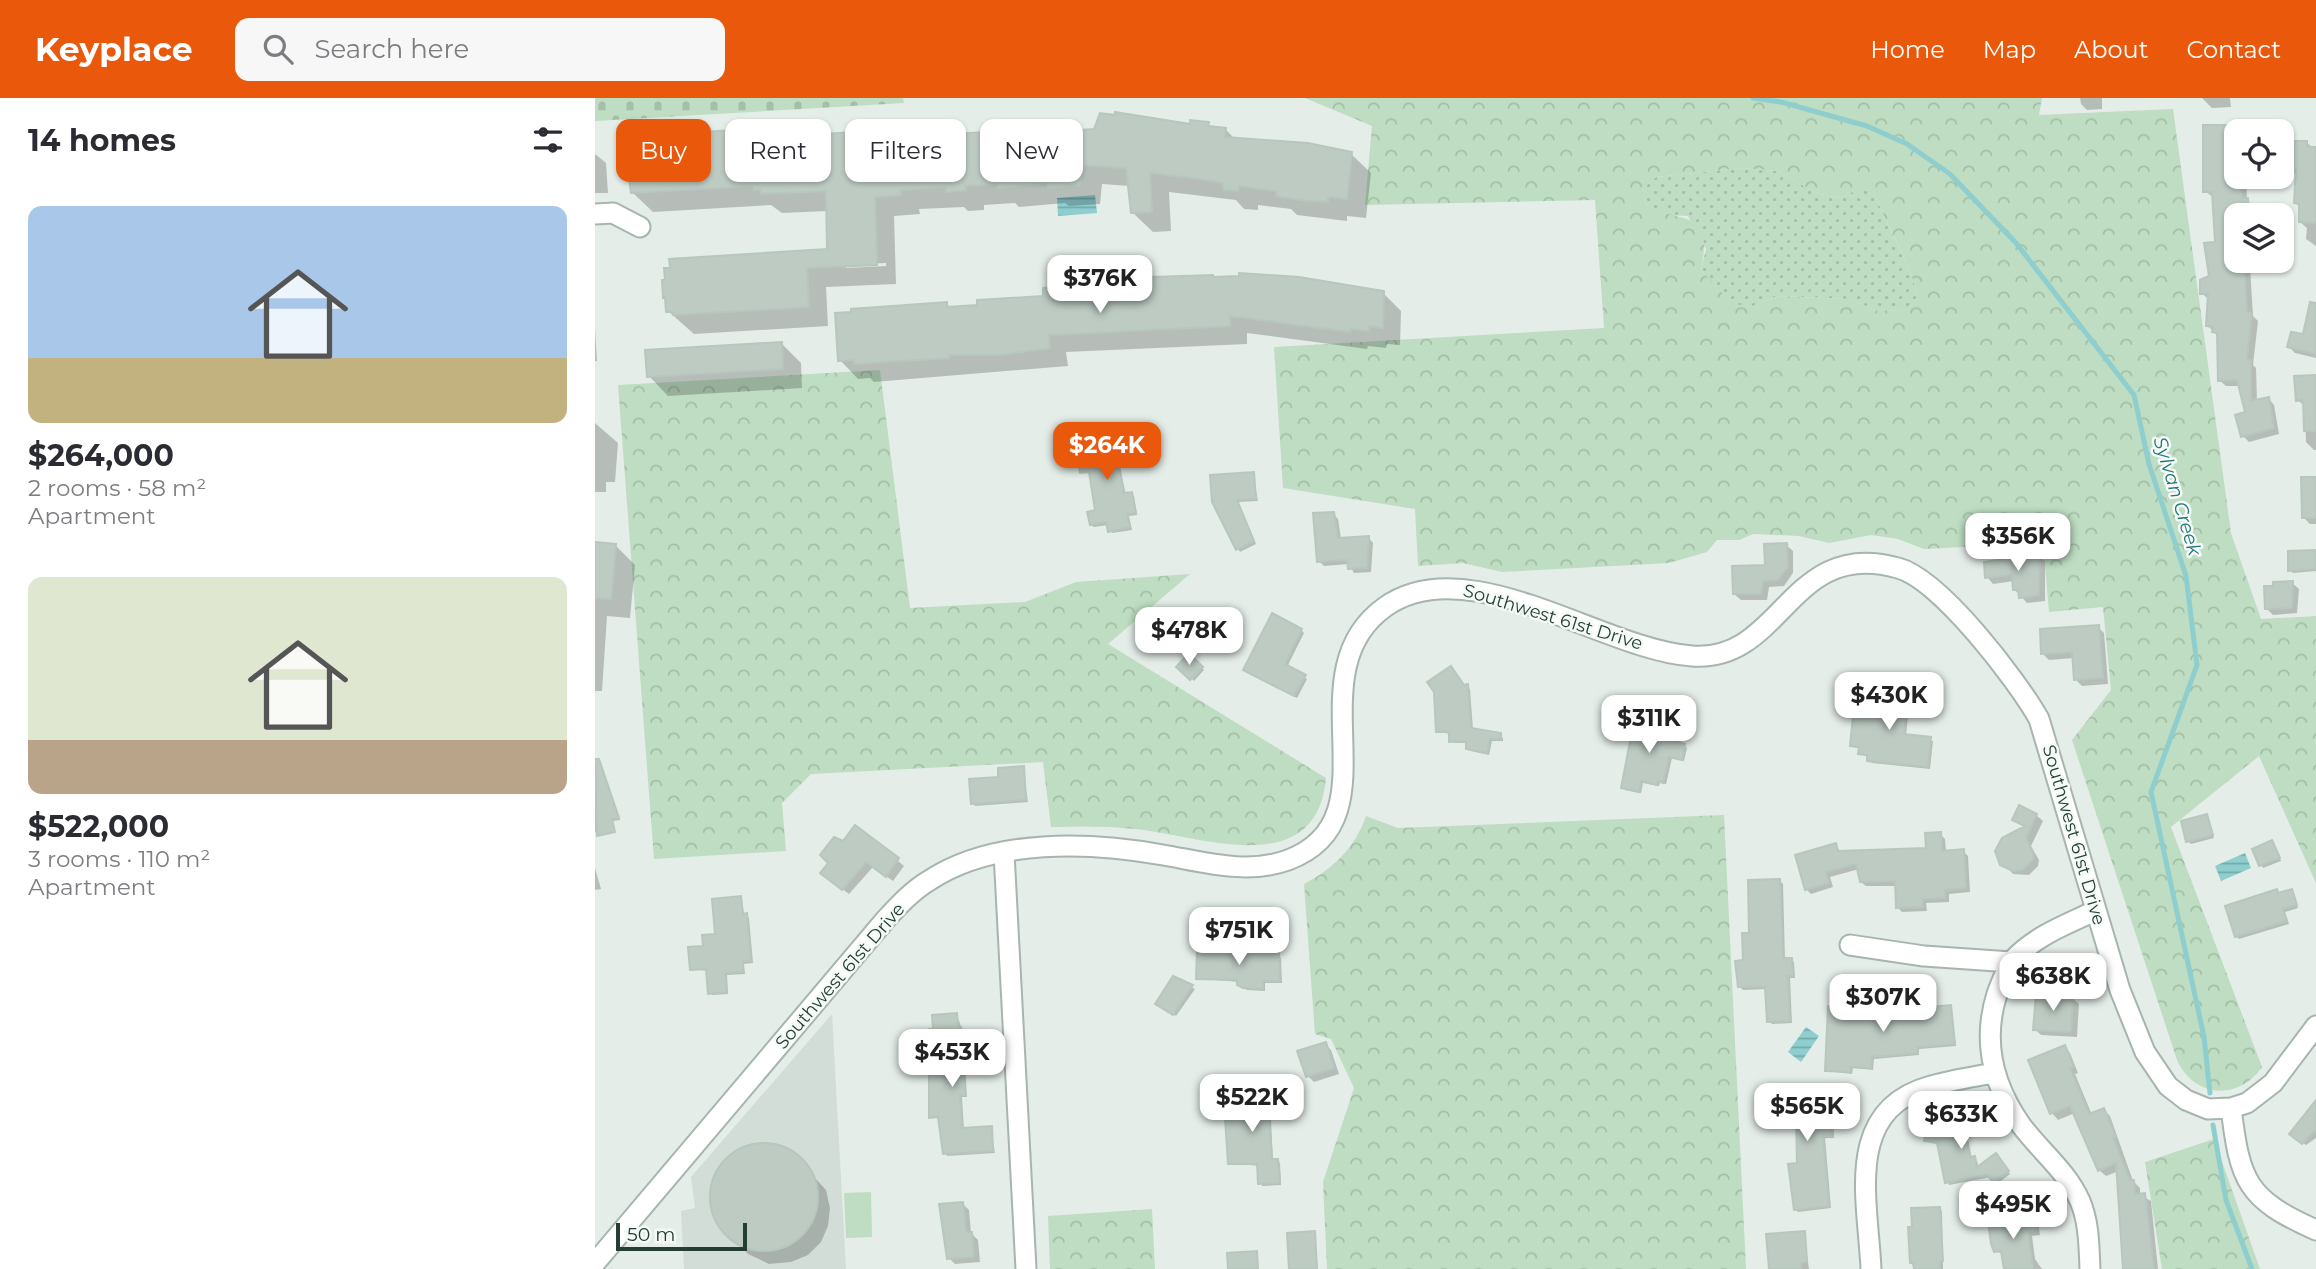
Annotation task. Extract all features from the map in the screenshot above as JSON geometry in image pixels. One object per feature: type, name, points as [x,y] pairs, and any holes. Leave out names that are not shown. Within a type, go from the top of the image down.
[{"type":"street","points":[[595,214],[613,213],[640,227]]},
{"type":"street","name":"Southwest 61st Drive","points":[[595,1263],[902,902],[943,872],[977,859],[1004,853],[1116,848],[1243,867],[1273,864],[1300,855],[1325,832],[1341,801],[1344,767],[1343,679],[1352,645],[1376,614],[1410,594],[1438,588],[1470,590],[1673,653],[1713,657],[1744,644],[1822,572],[1839,566],[1871,563],[1903,569],[1929,585],[1976,635],[2029,701],[2047,738],[2095,911],[2136,1031],[2157,1073],[2176,1093],[2192,1104],[2208,1109],[2231,1108],[2247,1103],[2265,1092],[2316,1026]]},
{"type":"street","points":[[1004,853],[1026,1269]]},
{"type":"street","points":[[2090,1269],[2087,1223],[2077,1196],[2066,1176],[2021,1126],[1994,1073],[1989,1024],[2000,986],[2011,962],[2052,931],[2095,911]]},
{"type":"street","points":[[1850,945],[1924,956],[2011,962]]},
{"type":"street","points":[[1871,1269],[1866,1164],[1869,1141],[1877,1120],[1893,1106],[1929,1086],[1994,1073]]},
{"type":"street","points":[[2231,1108],[2237,1158],[2248,1182],[2261,1200],[2277,1212],[2316,1230]]},
{"type":"shaded area","points":[[832,1014],[846,1269],[684,1269],[681,1211],[695,1208],[691,1177]]},
{"type":"green space","points":[[595,98],[903,98],[904,103],[616,119],[595,121]]},
{"type":"green space","points":[[1305,98],[2042,98],[2039,115],[2173,109],[2231,533],[2261,619],[2316,616],[2316,883],[2259,756],[2171,827],[2262,1067],[2252,1078],[2229,1090],[2205,1088],[2185,1073],[2177,1060],[2072,740],[2111,690],[2103,607],[2049,612],[2043,543],[1924,549],[1898,539],[1871,535],[1829,543],[1799,536],[1753,534],[1739,540],[1717,540],[1707,552],[1669,563],[1502,572],[1463,563],[1418,566],[1415,509],[1283,488],[1274,347],[1604,328],[1595,200],[1365,205],[1372,126]],"holes":[[[1742,168],[1778,171],[1816,193],[1838,198],[1855,191],[1874,191],[1914,283],[1918,297],[1908,310],[1878,311],[1848,299],[1777,296],[1753,306],[1732,304],[1701,270],[1704,250],[1700,227],[1684,218],[1647,205],[1642,189],[1656,177]]]},
{"type":"green space","points":[[1742,168],[1778,171],[1816,193],[1838,198],[1855,191],[1874,191],[1918,297],[1908,310],[1878,311],[1848,299],[1777,296],[1753,306],[1732,305],[1701,270],[1706,249],[1688,216],[1666,215],[1647,205],[1642,189],[1656,177]]},
{"type":"green space","points":[[880,370],[910,608],[1025,602],[1076,582],[1190,574],[1108,644],[1326,778],[1318,810],[1302,831],[1279,842],[1252,845],[1125,828],[1051,827],[1043,762],[811,774],[782,803],[786,851],[654,859],[618,385]]},
{"type":"green space","points":[[1724,815],[1746,1269],[1327,1269],[1323,1182],[1354,1088],[1331,1039],[1315,1034],[1304,884],[1324,872],[1342,856],[1356,838],[1366,816],[1398,828]]},
{"type":"green space","points":[[2214,1139],[2260,1269],[2162,1269],[2145,1162]]},
{"type":"green space","points":[[871,1192],[872,1237],[846,1238],[844,1193]]},
{"type":"green space","points":[[1152,1209],[1155,1269],[1050,1269],[1048,1216]]},
{"type":"water","points":[[1095,195],[1097,213],[1058,216],[1057,198]]},
{"type":"water","points":[[2245,853],[2251,868],[2221,881],[2215,866]]},
{"type":"water","points":[[1806,1027],[1819,1036],[1801,1062],[1788,1052]]},
{"type":"building","points":[[1115,112],[1190,124],[1190,120],[1209,122],[1208,126],[1226,128],[1225,137],[1308,143],[1352,152],[1347,199],[1328,197],[1328,202],[1308,201],[1276,196],[1276,191],[1239,186],[1238,191],[1223,190],[1223,184],[1215,181],[1150,173],[1152,212],[1131,213],[1126,168],[1083,165],[1083,130],[1094,129],[1100,113],[1115,115]]},
{"type":"building","points":[[2203,125],[2224,125],[2224,189],[2242,189],[2242,198],[2248,198],[2248,203],[2224,203],[2224,273],[2245,273],[2247,312],[2252,313],[2247,360],[2251,360],[2251,401],[2269,397],[2274,428],[2241,437],[2235,415],[2245,412],[2237,380],[2218,381],[2217,333],[2212,332],[2213,327],[2206,326],[2208,294],[2200,294],[2200,280],[2209,276],[2204,243],[2215,242],[2212,192],[2203,192]]},
{"type":"building","points":[[711,131],[725,131],[725,182],[831,182],[831,133],[845,133],[845,182],[966,182],[966,133],[980,133],[980,182],[1080,182],[1080,185],[1048,188],[1047,183],[997,188],[997,184],[965,186],[966,190],[946,192],[946,187],[900,190],[901,195],[875,197],[877,265],[807,268],[809,307],[673,315],[673,312],[666,312],[662,280],[665,280],[664,268],[670,268],[669,259],[827,249],[826,191],[761,194],[761,189],[754,190],[753,186],[631,193],[630,182],[711,182]]},
{"type":"building","points":[[2294,141],[2307,141],[2307,147],[2316,147],[2316,223],[2299,222],[2299,204],[2294,203]]},
{"type":"building","points":[[1239,273],[1299,277],[1384,291],[1383,328],[1369,326],[1369,331],[1350,329],[1350,332],[1230,316],[1230,326],[1049,335],[1050,348],[1000,355],[949,355],[949,358],[854,364],[854,360],[838,361],[835,313],[851,312],[851,309],[947,302],[947,307],[977,305],[977,300],[1043,296],[1043,288],[1093,285],[1093,280],[1112,279],[1112,284],[1152,281],[1152,277],[1239,276]]},
{"type":"building","points":[[2310,302],[2316,303],[2316,354],[2287,347],[2291,332],[2303,334]]},
{"type":"building","points":[[782,342],[783,369],[647,377],[645,350]]},
{"type":"building","points":[[2316,375],[2316,431],[2304,431],[2303,400],[2296,401],[2294,376]]},
{"type":"building","points":[[1112,427],[1124,493],[1132,492],[1136,513],[1127,514],[1130,527],[1108,532],[1106,522],[1090,525],[1087,512],[1095,510],[1089,472],[1080,473],[1077,458],[1092,455],[1088,431]]},
{"type":"building","points":[[1254,472],[1256,499],[1237,500],[1254,541],[1236,550],[1212,502],[1210,475]]},
{"type":"building","points":[[2301,477],[2316,477],[2316,518],[2302,518]]},
{"type":"building","points":[[1334,512],[1338,538],[1369,536],[1367,568],[1348,569],[1347,560],[1317,562],[1313,513]]},
{"type":"building","points":[[595,542],[616,544],[611,599],[595,598]]},
{"type":"building","points":[[1787,543],[1788,567],[1778,580],[1763,581],[1761,594],[1733,594],[1732,566],[1765,565],[1764,544]]},
{"type":"building","points":[[2316,550],[2316,569],[2288,571],[2288,551]]},
{"type":"building","points":[[2040,553],[2039,595],[2019,598],[2018,590],[2013,590],[2012,575],[1985,578],[1984,562]]},
{"type":"building","points":[[2293,581],[2292,608],[2265,609],[2264,586],[2273,586],[2273,582]]},
{"type":"building","points":[[1272,613],[1302,629],[1285,664],[1306,675],[1294,696],[1243,670]]},
{"type":"building","points":[[2099,625],[2103,678],[2074,680],[2072,652],[2041,654],[2040,629]]},
{"type":"building","points":[[1189,653],[1203,667],[1190,680],[1176,667]]},
{"type":"building","points":[[1451,666],[1464,685],[1468,684],[1471,728],[1501,733],[1501,739],[1490,739],[1487,753],[1466,749],[1466,741],[1449,742],[1449,732],[1436,732],[1434,692],[1427,682]]},
{"type":"building","points":[[1875,685],[1908,691],[1904,734],[1931,737],[1928,767],[1867,761],[1867,755],[1858,754],[1859,747],[1850,746],[1853,715],[1863,716],[1863,708],[1873,709]]},
{"type":"building","points":[[1646,708],[1660,710],[1655,736],[1685,744],[1682,760],[1669,757],[1663,783],[1658,781],[1657,785],[1641,781],[1639,792],[1621,788],[1632,731],[1641,733]]},
{"type":"building","points":[[595,759],[599,759],[619,818],[612,819],[615,832],[597,836]]},
{"type":"building","points":[[1024,766],[1026,800],[971,804],[969,779],[998,777],[998,768]]},
{"type":"building","points":[[2019,805],[2037,814],[2026,838],[2033,852],[2033,860],[2022,870],[2013,871],[2000,865],[1995,851],[2002,838],[2025,826],[2012,820]]},
{"type":"building","points":[[2207,814],[2213,835],[2186,842],[2181,821]]},
{"type":"building","points":[[855,825],[899,858],[886,877],[866,862],[842,890],[820,873],[828,863],[820,855],[834,837],[843,841]]},
{"type":"building","points":[[1941,832],[1942,851],[1964,849],[1966,888],[1945,890],[1945,898],[1922,899],[1923,907],[1896,908],[1895,881],[1860,882],[1856,864],[1826,872],[1829,883],[1805,890],[1795,855],[1836,843],[1838,851],[1926,848],[1925,833]]},
{"type":"building","points":[[2272,840],[2280,858],[2259,866],[2252,849]]},
{"type":"building","points":[[1780,879],[1783,958],[1792,958],[1793,976],[1788,976],[1790,1021],[1767,1022],[1765,987],[1738,987],[1735,961],[1743,960],[1742,933],[1749,933],[1748,880]]},
{"type":"building","points":[[2277,889],[2278,893],[2292,889],[2297,905],[2283,909],[2287,921],[2235,937],[2225,906]]},
{"type":"building","points":[[741,896],[743,914],[747,913],[751,961],[743,962],[743,972],[725,973],[727,992],[708,994],[706,969],[690,970],[688,947],[703,946],[702,935],[715,934],[712,899]]},
{"type":"building","points":[[1243,949],[1279,953],[1280,981],[1263,981],[1263,989],[1243,988],[1237,985],[1237,980],[1196,979],[1197,951],[1244,952]]},
{"type":"building","points":[[1173,976],[1193,985],[1173,1015],[1155,1004]]},
{"type":"building","points":[[2036,994],[2073,996],[2071,1032],[2033,1030]]},
{"type":"building","points":[[1951,1005],[1955,1044],[1917,1047],[1918,1053],[1872,1057],[1871,1068],[1851,1067],[1850,1072],[1825,1071],[1828,1006],[1879,1011]]},
{"type":"building","points":[[957,1013],[958,1027],[961,1027],[965,1095],[960,1095],[962,1128],[992,1126],[993,1151],[943,1154],[938,1117],[929,1118],[929,1029],[933,1029],[932,1015]]},
{"type":"building","points":[[1326,1042],[1334,1068],[1306,1077],[1297,1051]]},
{"type":"building","points":[[2065,1045],[2074,1067],[2070,1068],[2089,1114],[2104,1108],[2130,1180],[2134,1180],[2135,1194],[2145,1193],[2154,1269],[2123,1269],[2116,1163],[2098,1171],[2070,1106],[2050,1114],[2028,1060]]},
{"type":"building","points":[[1794,1086],[1794,1091],[1830,1089],[1832,1136],[1823,1136],[1829,1206],[1794,1210],[1788,1164],[1797,1163],[1796,1119],[1776,1120],[1774,1087]]},
{"type":"building","points":[[1264,1090],[1265,1098],[1273,1098],[1274,1117],[1269,1117],[1272,1159],[1278,1159],[1280,1183],[1258,1184],[1257,1164],[1228,1164],[1225,1118],[1230,1117],[1228,1092]]},
{"type":"building","points":[[2316,1100],[2316,1129],[2302,1144],[2289,1134]]},
{"type":"building","points":[[1966,1111],[1977,1128],[1966,1136],[1970,1157],[1975,1156],[1977,1167],[1996,1153],[2009,1171],[1993,1182],[1987,1175],[1945,1183],[1937,1143],[1924,1141],[1928,1120],[1946,1124]]},
{"type":"building","points":[[764,1143],[785,1147],[802,1159],[814,1176],[818,1197],[814,1218],[802,1235],[785,1247],[764,1251],[743,1247],[726,1235],[714,1218],[710,1197],[714,1176],[726,1159],[743,1147]]},
{"type":"building","points":[[963,1202],[966,1232],[972,1232],[974,1257],[947,1259],[939,1204]]},
{"type":"building","points":[[1940,1207],[1943,1261],[1940,1262],[1940,1269],[1914,1269],[1913,1263],[1910,1263],[1908,1227],[1912,1227],[1911,1208]]},
{"type":"building","points":[[2034,1215],[2036,1230],[2028,1232],[2033,1269],[2004,1269],[2001,1251],[1994,1252],[1991,1244],[1988,1221]]},
{"type":"building","points":[[1315,1231],[1317,1269],[1289,1269],[1287,1233]]},
{"type":"building","points":[[1805,1231],[1807,1262],[1801,1263],[1801,1269],[1769,1269],[1766,1234]]},
{"type":"building","points":[[1257,1251],[1258,1269],[1228,1269],[1227,1253]]},
{"type":"waterway","name":"Sylvan Creek","points":[[1753,98],[1781,102],[1867,126],[1907,144],[1950,174],[2016,243],[2134,395],[2149,464],[2186,576],[2197,665],[2151,792],[2204,1037],[2210,1093]]},
{"type":"waterway","name":"Sylvan Creek","points":[[2213,1125],[2226,1200],[2252,1269]]}]
